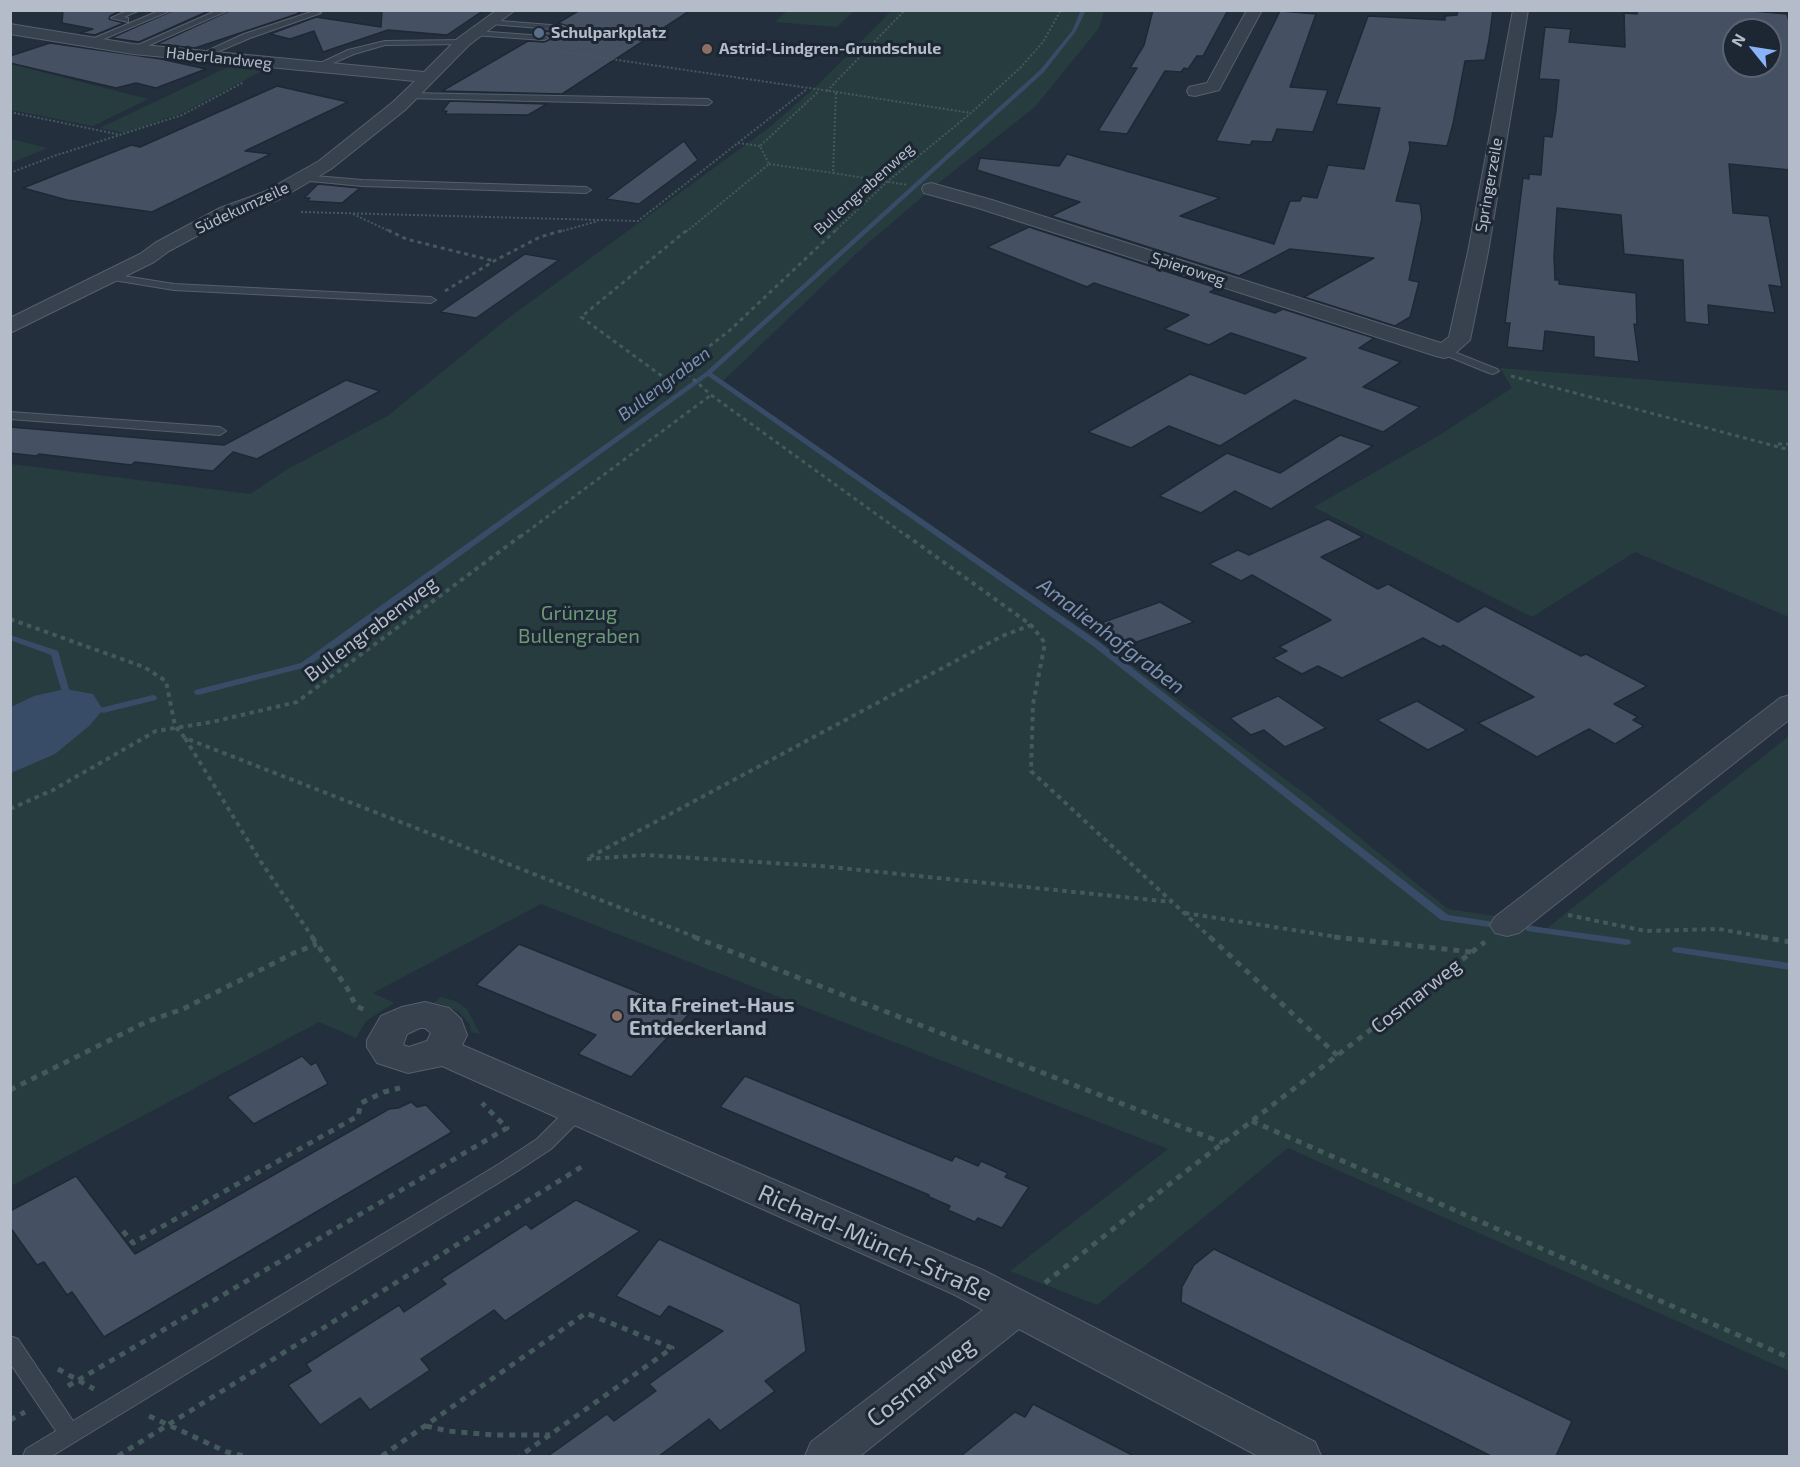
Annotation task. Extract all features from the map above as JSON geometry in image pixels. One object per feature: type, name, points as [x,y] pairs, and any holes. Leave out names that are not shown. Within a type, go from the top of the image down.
[{"type":"street","name":"Südekumzeile","points":[[10,327],[111,277],[227,213],[271,196],[325,165],[409,96],[469,38],[508,10]]},
{"type":"street","points":[[1195,91],[1213,86],[1255,10]]},
{"type":"street","name":"Springerzeile","points":[[1444,351],[1459,340],[1460,336],[1478,252],[1521,10]]},
{"type":"street","name":"Haberlandweg","points":[[10,29],[133,49],[314,68],[428,77]]},
{"type":"street","name":"Spieroweg","points":[[931,189],[985,204],[1444,351]]},
{"type":"street","points":[[1519,916],[1790,704]]},
{"type":"street","name":"Richard-Münch-Straße","points":[[440,1050],[968,1282],[1029,1297],[1299,1456]]},
{"type":"street","name":"Cosmarweg","points":[[826,1456],[1029,1297]]},
{"type":"lane","points":[[124,20],[115,18],[137,10]]},
{"type":"lane","points":[[71,40],[152,10]]},
{"type":"lane","points":[[88,42],[169,10]]},
{"type":"lane","points":[[133,49],[226,10]]},
{"type":"lane","points":[[297,10],[317,14]]},
{"type":"lane","points":[[200,56],[247,36],[327,10]]},
{"type":"lane","points":[[491,22],[563,28]]},
{"type":"lane","points":[[314,68],[351,52],[385,43],[469,38],[544,38]]},
{"type":"lane","points":[[409,96],[708,102]]},
{"type":"lane","points":[[303,178],[362,183],[586,190]]},
{"type":"lane","points":[[111,277],[174,287],[431,300]]},
{"type":"lane","points":[[1444,351],[1493,370]]},
{"type":"lane","points":[[10,415],[219,431]]},
{"type":"lane","points":[[34,1456],[506,1169],[544,1144],[578,1110]]},
{"type":"lane","points":[[10,1345],[70,1434]]},
{"type":"path","points":[[827,91],[905,10]]},
{"type":"path","name":"Bullengrabenweg","points":[[769,164],[581,317],[666,379],[729,331],[887,182],[1021,67],[1042,42],[1061,10]]},
{"type":"path","points":[[10,173],[182,115],[283,65]]},
{"type":"path","points":[[760,146],[820,90]]},
{"type":"path","points":[[836,92],[970,113]]},
{"type":"path","points":[[10,112],[122,135]]},
{"type":"path","points":[[738,143],[760,146]]},
{"type":"path","points":[[760,146],[769,164],[833,173]]},
{"type":"path","points":[[350,213],[406,239],[494,261]]},
{"type":"path","points":[[431,300],[494,261],[540,237],[605,220]]},
{"type":"path","points":[[681,368],[711,395],[1031,625],[1045,643],[1033,704],[1031,771],[1338,1056]]},
{"type":"path","points":[[1493,370],[1790,450]]},
{"type":"path","name":"Bullengrabenweg","points":[[10,809],[53,790],[156,731],[175,726],[212,722],[297,702],[711,395]]},
{"type":"path","points":[[1774,444],[1790,444]]},
{"type":"path","points":[[10,619],[144,667],[166,681],[175,726],[185,738],[261,862],[356,1006],[366,1011]]},
{"type":"path","points":[[1031,625],[1002,636],[587,859],[645,855],[809,866],[1174,903]]},
{"type":"path","points":[[185,738],[1223,1143]]},
{"type":"path","points":[[1185,913],[1361,942],[1472,952]]},
{"type":"path","points":[[1519,916],[1645,931],[1719,929],[1790,942]]},
{"type":"path","name":"Cosmarweg","points":[[1029,1297],[1223,1143],[1519,916]]},
{"type":"path","points":[[10,1090],[146,1022],[183,1008],[317,944]]},
{"type":"path","points":[[123,1231],[133,1243],[358,1116],[361,1104],[371,1098]]},
{"type":"path","points":[[1252,1121],[1790,1358]]},
{"type":"path","points":[[10,1420],[507,1128]]},
{"type":"path","points":[[118,1456],[583,1166]]},
{"type":"path","points":[[382,1456],[586,1313],[672,1348],[520,1456]]},
{"type":"path","points":[[425,1426],[448,1431],[493,1435],[550,1435]]},
{"type":"green space","points":[[788,10],[854,11],[837,27],[775,22]]},
{"type":"green space","name":"Grünzug Bullengraben","points":[[891,11],[1104,11],[1099,28],[1035,107],[936,185],[860,250],[723,381],[1098,640],[1312,799],[1448,909],[1502,917],[1546,929],[1789,736],[1789,1371],[1288,1148],[1097,1305],[1010,1271],[1168,1149],[541,904],[373,993],[394,1003],[366,1021],[356,1038],[319,1022],[11,1186],[11,464],[250,494],[286,470],[389,415],[507,319],[770,127],[821,82]]},
{"type":"green space","points":[[11,64],[148,99],[93,126],[11,110]]},
{"type":"green space","points":[[228,67],[264,70],[182,113],[124,133],[100,128]]},
{"type":"green space","points":[[11,139],[47,148],[11,163]]},
{"type":"green space","points":[[1500,368],[1789,391],[1789,617],[1635,552],[1532,617],[1314,507],[1438,436],[1512,388]]},
{"type":"green space","points":[[441,997],[455,1001],[467,1009],[480,1034],[471,1032],[470,1025],[459,1012],[434,1003]]},
{"type":"water","points":[[65,689],[93,694],[103,710],[89,726],[55,754],[11,773],[11,707],[34,696]]},
{"type":"building","points":[[63,10],[122,10],[110,16],[109,19],[124,23],[95,35],[80,33],[93,29],[62,23]]},
{"type":"building","points":[[174,10],[211,10],[139,42],[111,38]]},
{"type":"building","points":[[231,10],[294,10],[300,13],[195,48],[157,44]]},
{"type":"building","points":[[382,10],[484,10],[447,35],[388,30],[323,52],[314,31],[290,39],[270,34],[316,17],[381,27]]},
{"type":"building","points":[[580,10],[691,10],[562,94],[442,91],[528,41],[549,40],[549,36],[541,34],[545,31],[568,30],[568,26],[558,23]]},
{"type":"building","points":[[1153,10],[1228,10],[1203,56],[1197,56],[1188,69],[1184,68],[1181,72],[1165,71],[1127,134],[1098,131],[1137,68],[1130,68],[1144,45]]},
{"type":"building","points":[[1458,10],[1493,10],[1489,40],[1485,60],[1465,61],[1447,146],[1409,142],[1410,149],[1396,201],[1420,204],[1422,218],[1409,280],[1419,282],[1410,317],[1395,326],[1304,297],[1374,258],[1290,249],[1239,276],[1051,216],[1080,202],[977,170],[980,158],[1059,166],[1067,154],[1220,198],[1180,216],[1274,244],[1290,201],[1300,201],[1302,196],[1317,198],[1328,165],[1364,169],[1380,108],[1336,104],[1368,16],[1445,20],[1445,16],[1457,15]]},
{"type":"building","points":[[1637,10],[1741,10],[1787,14],[1790,25],[1790,170],[1729,164],[1733,213],[1769,216],[1782,287],[1769,285],[1775,313],[1708,305],[1709,325],[1685,322],[1683,260],[1624,254],[1621,215],[1557,208],[1555,280],[1559,280],[1559,284],[1636,293],[1637,325],[1634,324],[1639,362],[1594,357],[1594,337],[1545,331],[1543,351],[1507,347],[1510,323],[1505,323],[1523,178],[1529,179],[1529,174],[1541,175],[1544,136],[1552,137],[1556,110],[1559,80],[1539,79],[1545,27],[1571,29],[1569,42],[1625,47],[1624,13],[1637,14]]},
{"type":"building","points":[[1280,11],[1316,14],[1290,87],[1328,90],[1313,132],[1277,129],[1272,142],[1252,141],[1250,145],[1216,141]]},
{"type":"building","points":[[50,43],[161,59],[206,69],[156,88],[136,83],[116,88],[10,63],[10,56]]},
{"type":"building","points":[[277,86],[348,102],[245,151],[271,154],[152,212],[67,200],[23,188],[131,145],[140,147]]},
{"type":"building","points":[[450,101],[547,104],[528,115],[445,114],[447,111],[442,111]]},
{"type":"building","points":[[684,141],[698,160],[639,204],[606,199]]},
{"type":"building","points":[[318,184],[360,188],[342,203],[307,201],[310,198],[304,198]]},
{"type":"building","points":[[1029,227],[1217,288],[1210,292],[1275,313],[1283,309],[1374,338],[1359,348],[1401,362],[1363,387],[1420,407],[1383,432],[1295,400],[1220,446],[1169,426],[1131,448],[1088,432],[1190,374],[1245,394],[1306,358],[1231,333],[1209,345],[1164,329],[1189,315],[1094,283],[1087,287],[987,247]]},
{"type":"building","points":[[525,254],[559,260],[476,318],[440,312]]},
{"type":"building","points":[[346,380],[380,391],[257,459],[233,452],[213,471],[135,462],[131,465],[39,454],[36,456],[10,453],[10,427],[224,445]]},
{"type":"building","points":[[1340,435],[1373,446],[1271,509],[1235,491],[1201,513],[1159,496],[1227,453],[1280,473]]},
{"type":"building","points":[[1328,519],[1363,537],[1321,557],[1378,589],[1388,584],[1458,622],[1485,606],[1581,656],[1586,654],[1647,686],[1614,704],[1638,717],[1633,720],[1644,726],[1615,744],[1589,729],[1537,757],[1478,723],[1534,697],[1443,645],[1440,647],[1423,638],[1342,678],[1318,666],[1302,674],[1273,658],[1287,651],[1279,647],[1331,620],[1252,575],[1241,581],[1209,564],[1238,550],[1249,555]]},
{"type":"building","points":[[1160,602],[1194,622],[1128,645],[1101,623]]},
{"type":"building","points":[[1278,696],[1326,728],[1285,747],[1264,730],[1251,735],[1230,718]]},
{"type":"building","points":[[1417,701],[1467,730],[1428,750],[1377,720]]},
{"type":"building","points":[[519,944],[690,1013],[631,1077],[578,1054],[596,1035],[476,985]]},
{"type":"building","points":[[302,1056],[311,1065],[316,1062],[328,1084],[254,1124],[227,1097]]},
{"type":"building","points":[[745,1076],[952,1161],[955,1156],[978,1166],[981,1161],[1008,1173],[1005,1177],[1029,1187],[1002,1228],[978,1218],[975,1222],[948,1210],[950,1206],[927,1196],[929,1195],[720,1107]]},
{"type":"building","points":[[411,1102],[417,1107],[426,1105],[452,1132],[104,1337],[72,1292],[67,1295],[44,1262],[37,1265],[10,1227],[10,1211],[76,1176],[135,1254],[389,1109]]},
{"type":"building","points":[[576,1200],[640,1231],[505,1321],[494,1310],[421,1359],[430,1370],[370,1410],[360,1398],[320,1425],[288,1385],[311,1371],[306,1364],[399,1305],[404,1312],[446,1284],[441,1279],[526,1224],[531,1229]]},
{"type":"building","points":[[659,1239],[800,1304],[806,1351],[765,1381],[775,1391],[720,1431],[709,1419],[659,1456],[548,1456],[607,1414],[614,1421],[656,1391],[649,1384],[723,1331],[669,1306],[660,1317],[616,1296]]},
{"type":"building","points":[[1214,1249],[1572,1421],[1556,1456],[1491,1456],[1181,1302],[1182,1287],[1194,1265]]},
{"type":"building","points":[[1033,1404],[1134,1456],[961,1456],[1015,1412],[1025,1417]]},
{"type":"waterway","name":"Bullengraben","points":[[708,373],[1042,71],[1074,31],[1084,10]]},
{"type":"waterway","name":"Bullengraben","points":[[198,692],[304,665],[708,373]]},
{"type":"waterway","name":"Amalienhofgraben","points":[[708,373],[1096,644],[1445,918],[1488,924]]},
{"type":"waterway","points":[[10,637],[55,653],[65,689]]},
{"type":"waterway","name":"Bullengraben","points":[[103,710],[153,698]]},
{"type":"waterway","name":"Amalienhofgraben","points":[[1531,929],[1626,942]]},
{"type":"waterway","name":"Amalienhofgraben","points":[[1677,950],[1790,967]]},
{"type":"place","name":"Schulparkplatz","points":[[539,33]]},
{"type":"place","name":"Astrid-Lindgren-Grundschule","points":[[707,49]]},
{"type":"place","name":"Kita Freinet-Haus Entdeckerland","points":[[617,1016]]}]
